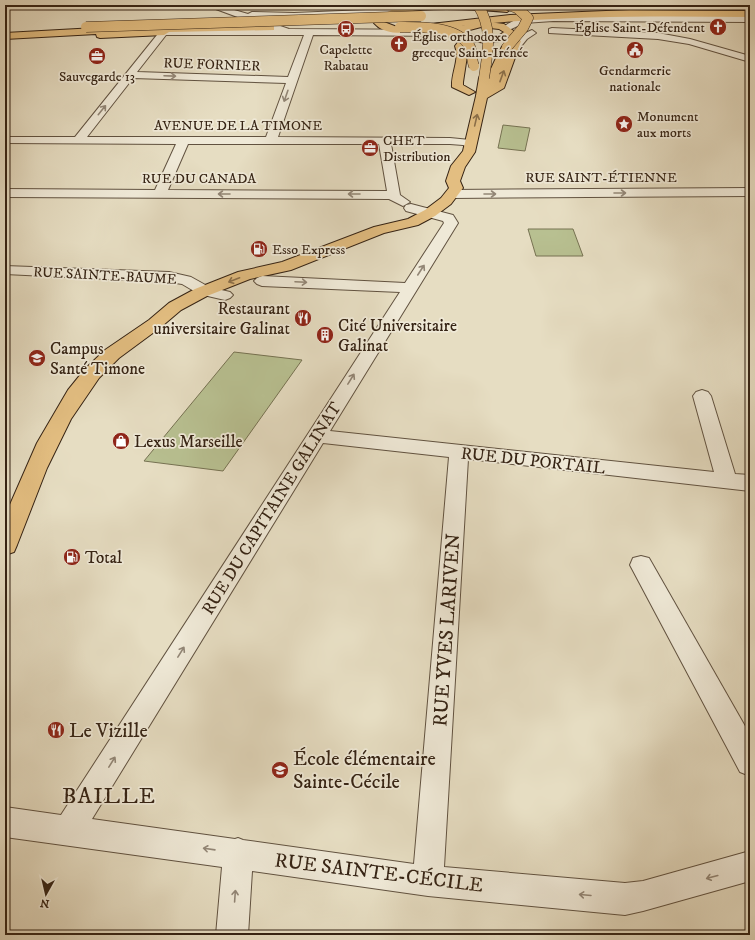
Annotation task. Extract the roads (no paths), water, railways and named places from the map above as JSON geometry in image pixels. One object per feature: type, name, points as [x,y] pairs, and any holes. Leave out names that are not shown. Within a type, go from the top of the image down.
[{"type":"main road","points":[[5,36],[144,22],[371,14],[416,5]]},
{"type":"main road","points":[[436,5],[450,7]]},
{"type":"main road","points":[[466,105],[481,31],[480,23],[470,5]]},
{"type":"main road","points":[[162,319],[184,312],[262,280],[284,267],[379,230],[423,209],[445,189],[458,166],[469,152],[482,96],[490,31],[488,22],[478,5]]},
{"type":"main road","points":[[274,17],[358,12],[400,7],[507,7],[550,10]]},
{"type":"main road","points":[[400,7],[379,20],[379,23],[382,26],[399,29],[425,21],[550,10],[697,8],[750,10]]},
{"type":"main road","points":[[425,21],[448,26],[465,33],[493,39],[508,36],[523,28],[528,18],[517,8],[507,7]]},
{"type":"main road","points":[[5,31],[56,31],[425,21],[636,10],[750,10]]},
{"type":"main road","points":[[86,27],[425,21],[468,22],[538,17],[750,10]]},
{"type":"main road","points":[[581,12],[614,14]]},
{"type":"main road","points":[[482,96],[498,88],[508,36],[508,23],[516,20],[538,17]]},
{"type":"main road","points":[[469,92],[458,87],[457,81],[463,56],[460,46],[465,40],[467,26],[481,24],[508,36]]},
{"type":"main road","points":[[124,29],[421,28],[446,32],[463,39],[470,47],[471,60],[474,66]]},
{"type":"main road","points":[[5,40],[164,32]]},
{"type":"main road","points":[[457,136],[453,148],[458,166]]},
{"type":"main road","points":[[423,209],[445,189]]},
{"type":"main road","points":[[5,545],[49,438],[74,397],[91,375],[112,355],[162,319],[175,305],[204,291],[268,268],[284,267]]},
{"type":"street","points":[[209,5],[242,16],[258,14]]},
{"type":"street","points":[[209,5],[289,32]]},
{"type":"street","points":[[491,5],[507,7]]},
{"type":"street","points":[[230,11],[258,14],[294,15],[400,7]]},
{"type":"street","points":[[650,18],[669,38]]},
{"type":"street","points":[[508,36],[517,23],[545,19],[750,19]]},
{"type":"street","points":[[78,140],[164,32],[438,34],[452,35],[458,40],[460,46]]},
{"type":"street","points":[[271,140],[309,33]]},
{"type":"street","points":[[438,34],[465,33]]},
{"type":"street","points":[[508,36],[524,37],[539,33]]},
{"type":"street","points":[[508,36],[539,33],[602,33],[669,38],[750,59]]},
{"type":"street","points":[[508,36],[602,33]]},
{"type":"street","name":"RUE FORNIER","points":[[130,75],[292,80]]},
{"type":"street","name":"AVENUE DE LA TIMONE","points":[[5,140],[384,140],[457,136],[470,145]]},
{"type":"street","points":[[160,193],[184,140]]},
{"type":"street","points":[[384,140],[393,195],[397,200],[423,209]]},
{"type":"street","name":"RUE SAINT-ÉTIENNE","points":[[445,189],[750,192]]},
{"type":"street","name":"RUE DU CANADA","points":[[5,193],[393,195]]},
{"type":"street","name":"RUE DU CAPITAINE GALINAT","points":[[68,830],[451,223],[448,218],[423,209]]},
{"type":"street","name":"RUE SAINTE-BAUME","points":[[5,270],[169,277],[186,280],[204,291],[225,295]]},
{"type":"street","points":[[262,280],[409,288]]},
{"type":"street","points":[[702,396],[727,480]]},
{"type":"street","name":"RUE DU PORTAIL","points":[[316,436],[750,483]]},
{"type":"street","name":"RUE YVES LARIVEN","points":[[428,881],[459,452]]},
{"type":"street","points":[[641,565],[750,762]]},
{"type":"street","name":"RUE SAINTE-CÉCILE","points":[[5,822],[238,853],[428,881],[625,898],[643,896],[749,868]]},
{"type":"street","points":[[232,935],[238,853]]},
{"type":"place","name":"Église Saint-Défendent","points":[[718,27]]},
{"type":"place","name":"Capelette Rabatau","points":[[346,29]]},
{"type":"place","name":"Église orthodoxe grecque Saint-Irénée","points":[[399,44]]},
{"type":"place","name":"Gendarmerie nationale","points":[[635,50]]},
{"type":"place","name":"Sauvegarde 13","points":[[97,56]]},
{"type":"place","name":"Monument aux morts","points":[[624,124]]},
{"type":"place","name":"CHET Distribution","points":[[370,148]]},
{"type":"place","name":"Esso Express","points":[[259,249]]},
{"type":"place","name":"Restaurant universitaire Galinat","points":[[303,318]]},
{"type":"place","name":"Cité Universitaire Galinat","points":[[325,335]]},
{"type":"place","name":"Campus Santé Timone","points":[[37,358]]},
{"type":"place","name":"Lexus Marseille","points":[[121,441]]},
{"type":"place","name":"Total","points":[[72,557]]},
{"type":"place","name":"Le Vizille","points":[[56,730]]},
{"type":"place","name":"École élémentaire Sainte-Cécile","points":[[280,770]]},
{"type":"district","name":"BAILLE","points":[[109,795]]}]
